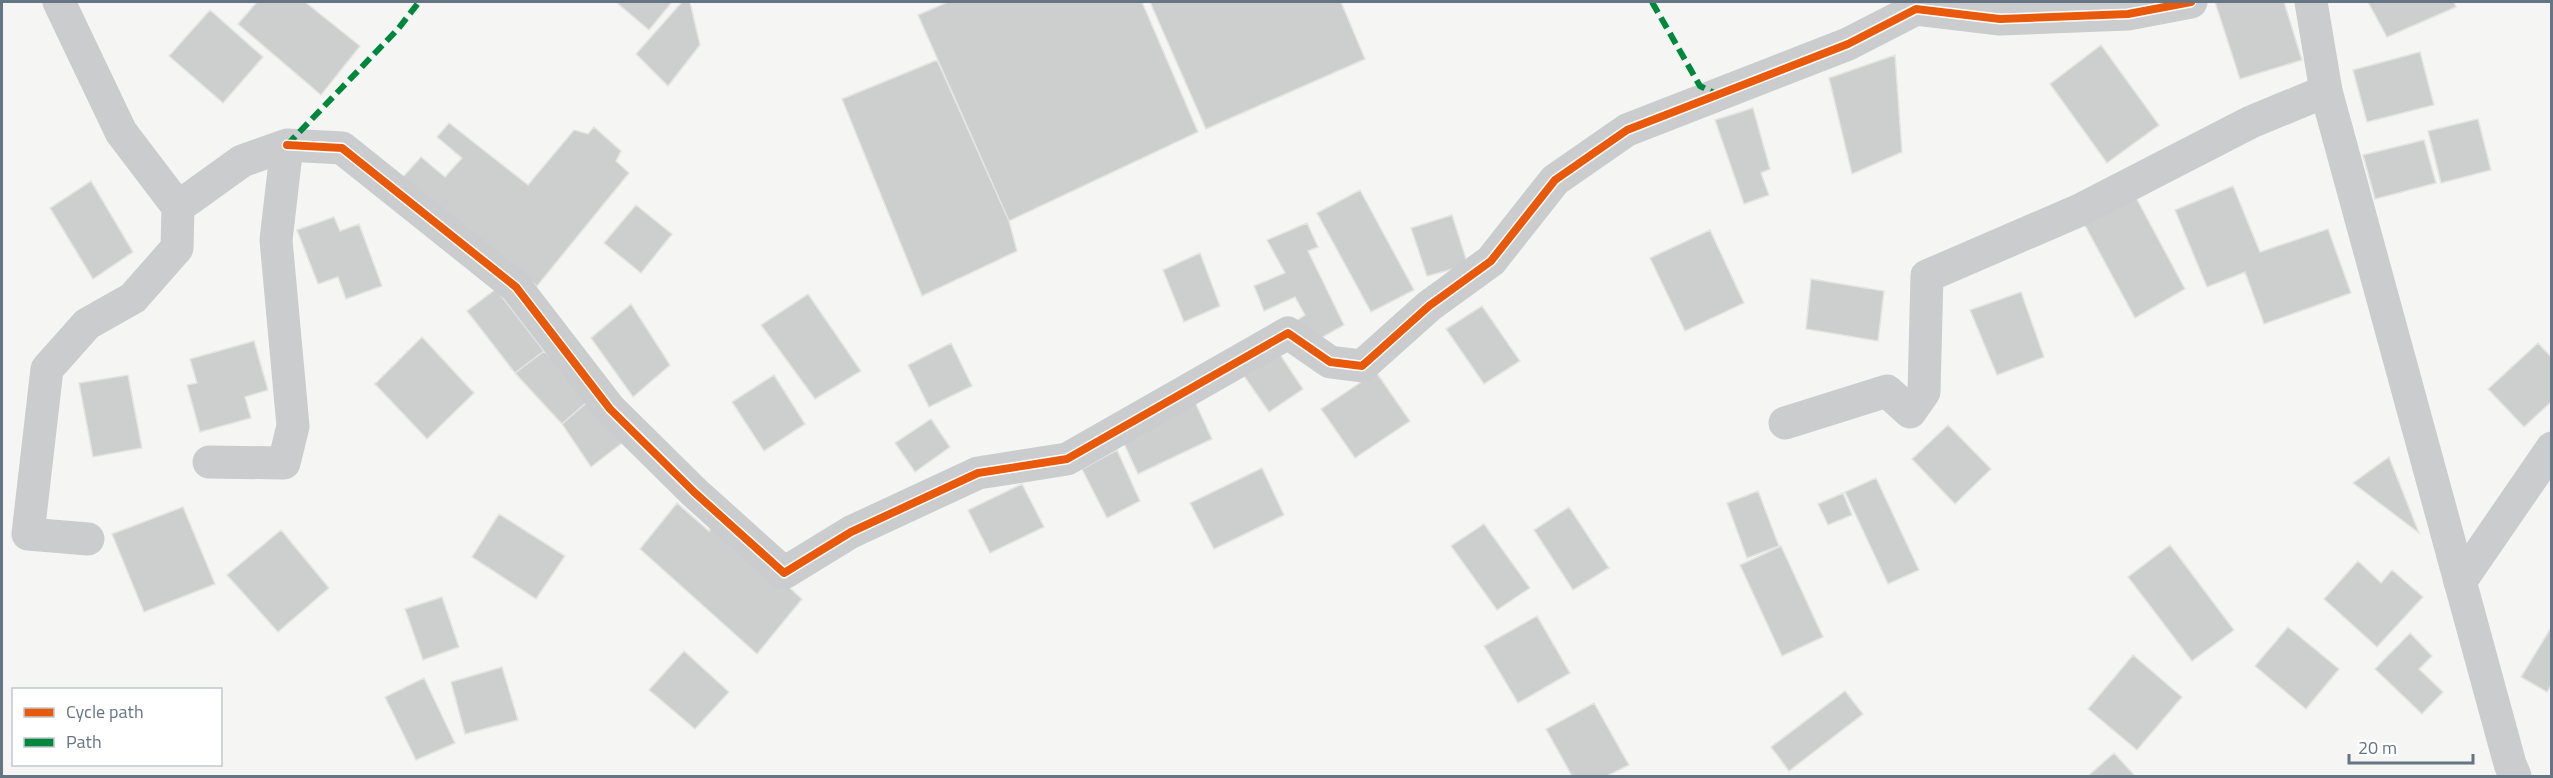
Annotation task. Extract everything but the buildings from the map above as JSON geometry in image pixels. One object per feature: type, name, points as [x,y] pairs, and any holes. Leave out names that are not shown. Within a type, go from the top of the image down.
[{"type":"street","points":[[58,2],[120,132],[178,207],[177,248],[133,298],[87,324],[47,369],[28,534],[88,539]]},
{"type":"street","points":[[178,207],[242,161],[287,145],[342,148],[516,288],[610,409],[694,492],[784,573],[851,531],[978,473],[1067,459],[1288,333],[1330,362],[1362,366],[1429,306],[1491,261],[1555,180],[1627,130],[1848,44],[1916,9],[2000,20],[2128,14],[2191,2]]},
{"type":"street","points":[[2311,2],[2326,91],[2460,582],[2506,772]]},
{"type":"street","points":[[1785,423],[1887,391],[1910,412],[1924,392],[1927,276],[2080,210],[2251,122],[2326,91]]},
{"type":"street","points":[[209,462],[284,463],[293,426],[276,240],[287,145]]},
{"type":"street","points":[[2460,582],[2552,448]]},
{"type":"marked path","points":[[287,145],[398,29],[419,2]]},
{"type":"marked path","points":[[1652,2],[1700,86],[1718,95]]},
{"type":"cycle path","points":[[287,145],[342,148],[516,287],[610,409],[694,492],[784,573],[851,532],[978,473],[1067,459],[1288,333],[1330,362],[1362,366],[1429,306],[1491,261],[1555,180],[1627,130],[1848,44],[1916,9],[2000,19],[2128,14],[2191,2]]}]
